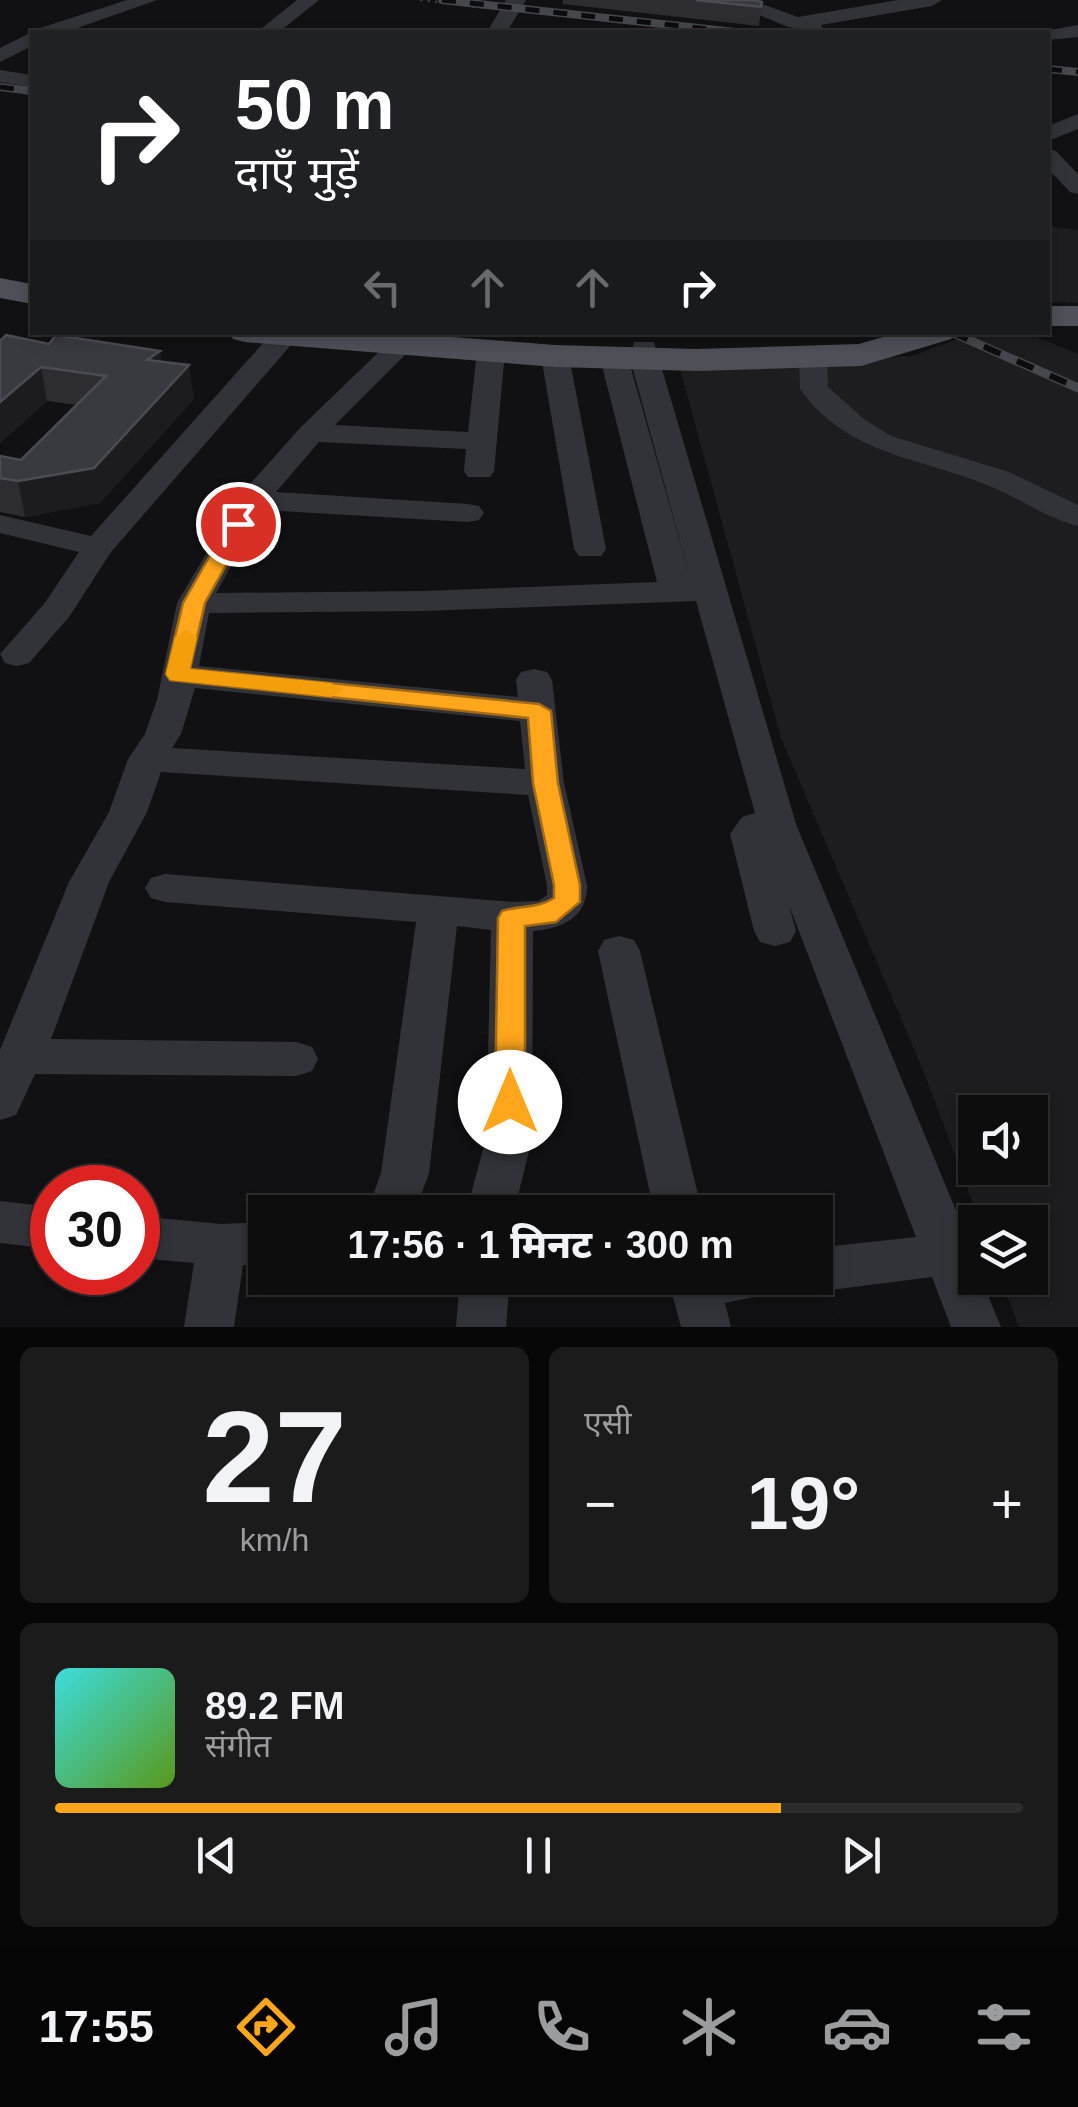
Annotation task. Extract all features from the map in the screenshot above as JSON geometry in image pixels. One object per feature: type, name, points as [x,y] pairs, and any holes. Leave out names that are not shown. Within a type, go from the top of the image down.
[{"type":"main road","points":[[1050,316],[1078,316]]},
{"type":"main road","points":[[268,335],[396,336],[634,355],[927,337]]},
{"type":"main road","points":[[396,336],[490,352],[555,356],[813,357],[861,355],[927,337]]},
{"type":"street","points":[[52,30],[147,0]]},
{"type":"street","points":[[270,30],[310,0]]},
{"type":"street","points":[[733,0],[817,30]]},
{"type":"street","points":[[794,23],[932,0]]},
{"type":"street","points":[[1050,34],[1078,31]]},
{"type":"street","points":[[0,56],[30,39]]},
{"type":"street","points":[[0,76],[30,81]]},
{"type":"street","points":[[1050,107],[1078,118]]},
{"type":"street","points":[[1050,133],[1078,118]]},
{"type":"street","points":[[1050,158],[1077,185]]},
{"type":"street","points":[[0,1102],[18,1036],[89,882],[128,812],[147,759],[163,734],[175,700],[194,603],[253,500],[396,336]]},
{"type":"street","points":[[18,655],[57,610],[98,547],[284,337]]},
{"type":"street","points":[[311,433],[480,456],[490,352]]},
{"type":"street","points":[[634,355],[694,590],[777,824],[976,1327]]},
{"type":"street","points":[[555,356],[590,549]]},
{"type":"street","points":[[813,357],[814,389],[854,425],[881,442],[998,478],[1078,517]]},
{"type":"street","points":[[253,500],[468,513]]},
{"type":"street","points":[[0,524],[98,547]]},
{"type":"street","points":[[194,603],[424,601],[694,590]]},
{"type":"street","points":[[165,888],[307,897],[512,918],[547,916],[567,902],[546,783],[537,696],[178,674]]},
{"type":"street","points":[[147,759],[546,783]]},
{"type":"street","points":[[775,932],[750,834],[756,826],[777,824]]},
{"type":"street","points":[[397,1195],[405,1173],[438,911]]},
{"type":"street","points":[[494,1195],[509,1139],[512,918]]},
{"type":"street","points":[[619,951],[674,1195]]},
{"type":"street","points":[[18,1036],[296,1059]]},
{"type":"street","points":[[0,1222],[30,1225]]},
{"type":"street","points":[[160,1238],[243,1244],[209,1327]]},
{"type":"street","points":[[833,1268],[949,1254]]},
{"type":"street","points":[[481,1327],[484,1295]]},
{"type":"path","points":[[420,0],[512,19],[687,30]]},
{"type":"shaded area","points":[[1050,226],[1078,230],[1078,303],[1050,302]]},
{"type":"shaded area","points":[[969,335],[1032,335],[1078,354],[1078,1327],[1019,1327],[1007,1295],[1048,1295],[1048,1205],[974,1205],[966,1185],[1048,1185],[1048,1095],[958,1095],[958,1163],[923,1070],[781,738],[680,369],[911,356]]},
{"type":"building","points":[[696,0],[756,0],[762,2],[761,7]]},
{"type":"building","points":[[6,335],[49,344],[56,335],[160,351],[147,360],[189,365],[94,468],[18,481],[0,478],[0,456],[21,460],[106,376],[41,367],[0,402],[0,341]]},
{"type":"railway","points":[[442,0],[717,30]]},
{"type":"railway","points":[[1050,69],[1078,72]]},
{"type":"railway","points":[[0,87],[30,91]]},
{"type":"railway","points":[[958,335],[1078,388]]},
{"type":"slow traffic","points":[[186,637],[178,674],[331,690]]},
{"type":"route","points":[[238,524],[194,603],[178,674],[539,711],[546,783],[567,902],[547,916],[512,918],[510,1102]]}]
